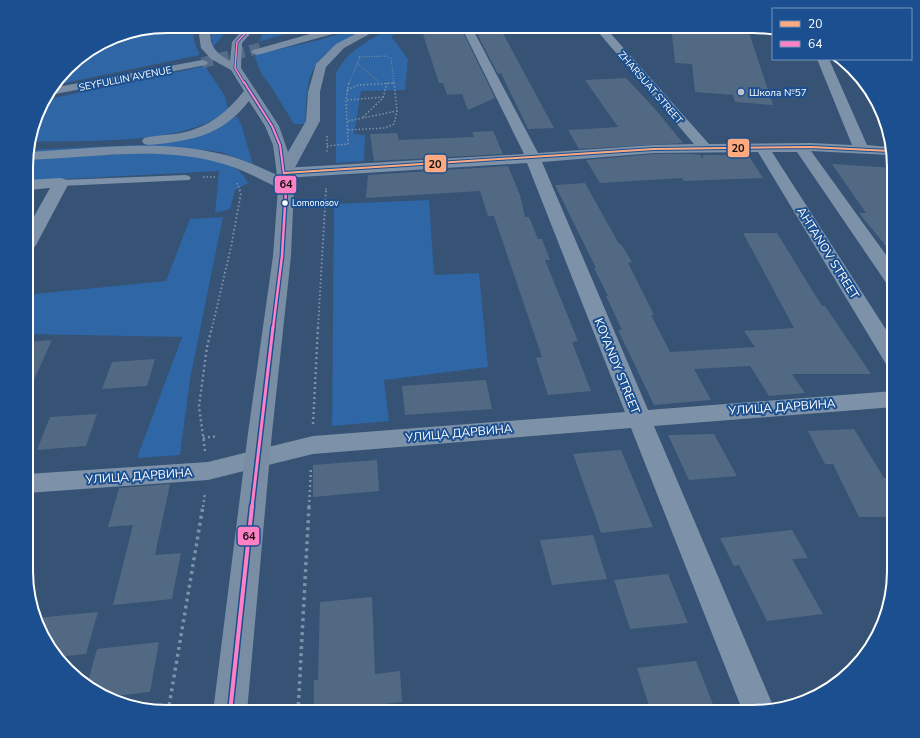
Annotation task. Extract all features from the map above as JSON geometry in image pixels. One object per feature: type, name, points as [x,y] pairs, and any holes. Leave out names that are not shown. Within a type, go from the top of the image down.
[{"type":"main road","points":[[204,33],[203,39],[207,50],[235,68],[272,126],[280,145],[285,180],[282,256],[257,459],[231,705]]},
{"type":"main road","points":[[235,68],[237,42],[245,33]]},
{"type":"main road","points":[[305,33],[258,50],[323,33]]},
{"type":"main road","points":[[285,180],[313,121],[314,92],[320,66],[340,46],[365,33]]},
{"type":"main road","name":"SEYFULLIN AVENUE","points":[[57,91],[202,63]]},
{"type":"main road","points":[[35,147],[144,141],[194,134],[225,119],[250,92]]},
{"type":"main road","points":[[34,156],[138,152],[194,154],[234,163],[285,180]]},
{"type":"street","name":"KOYANDY STREET","points":[[470,33],[532,158],[757,705]]},
{"type":"street","name":"ZHARSUAT STREET","points":[[604,33],[704,147]]},
{"type":"street","points":[[823,60],[861,149]]},
{"type":"street","points":[[285,180],[327,170],[654,149],[704,147],[801,147],[886,151]]},
{"type":"street","name":"AHTANOV STREET","points":[[762,147],[887,348]]},
{"type":"street","points":[[801,147],[887,270]]},
{"type":"street","points":[[33,185],[61,183]]},
{"type":"street","points":[[33,234],[61,183]]},
{"type":"street","name":"УЛИЦА ДАРВИНА","points":[[33,484],[208,471],[312,445],[887,400]]},
{"type":"lane","points":[[61,183],[186,178]]},
{"type":"path","points":[[356,52],[359,56]]},
{"type":"path","points":[[327,146],[348,144],[347,90],[352,71],[359,56]]},
{"type":"path","points":[[348,130],[386,128],[394,124],[397,111],[391,58],[386,56],[359,56]]},
{"type":"path","points":[[356,63],[379,83]]},
{"type":"path","points":[[362,118],[384,97],[388,83]]},
{"type":"path","points":[[347,90],[358,84],[394,83]]},
{"type":"path","points":[[347,100],[384,97]]},
{"type":"path","points":[[348,120],[397,111]]},
{"type":"path","points":[[298,705],[327,170],[327,130]]},
{"type":"path","points":[[186,178],[221,176]]},
{"type":"path","points":[[203,438],[218,436]]},
{"type":"shaded area","points":[[194,33],[195,44],[200,55],[63,83],[79,66],[100,51],[124,40],[150,34]]},
{"type":"shaded area","points":[[211,33],[225,33],[213,47]]},
{"type":"shaded area","points":[[263,33],[288,33],[259,42]]},
{"type":"shaded area","points":[[342,33],[362,33],[335,47],[326,53],[319,61],[313,70],[309,81],[305,124],[294,124],[272,88],[262,75],[254,55],[319,40]]},
{"type":"shaded area","points":[[383,33],[397,33],[391,36],[408,59],[405,90],[361,91],[354,134],[365,135],[364,161],[336,163],[336,74],[341,65],[354,51]]},
{"type":"shaded area","points":[[205,66],[225,96],[228,109],[211,121],[189,129],[163,135],[134,139],[36,142],[43,116],[52,98]]},
{"type":"shaded area","points":[[237,116],[242,127],[253,165],[221,152],[181,148],[34,152],[34,150],[158,144],[207,133]]},
{"type":"shaded area","points":[[125,154],[169,154],[203,157],[231,166],[241,173],[248,183],[235,190],[230,209],[215,213],[219,171],[33,181],[34,158]]},
{"type":"shaded area","points":[[429,200],[434,275],[479,273],[488,367],[384,380],[389,421],[332,426],[334,204]]},
{"type":"shaded area","points":[[223,217],[190,379],[180,455],[137,458],[182,337],[33,334],[33,296],[34,294],[166,281],[190,219]]},
{"type":"building","points":[[463,33],[495,98],[468,110],[462,94],[447,95],[443,83],[439,83],[423,34]]},
{"type":"building","points":[[477,33],[503,33],[554,128],[528,129],[501,73],[498,74]]},
{"type":"building","points":[[672,33],[749,33],[773,105],[735,102],[733,95],[695,92],[692,64],[675,63]]},
{"type":"building","points":[[626,78],[655,109],[683,143],[579,149],[568,130],[618,127],[585,80]]},
{"type":"building","points":[[493,131],[503,154],[374,161],[370,134],[397,133],[399,140],[474,137],[472,132]]},
{"type":"building","points":[[654,154],[693,154],[700,155],[703,159],[703,155],[748,155],[763,178],[684,181],[682,178],[600,183],[586,160]]},
{"type":"building","points":[[832,164],[887,168],[887,247],[859,213],[866,213]]},
{"type":"building","points":[[508,166],[520,195],[525,217],[529,217],[538,239],[542,239],[550,260],[545,260],[578,341],[572,342],[591,391],[548,395],[536,358],[542,357],[494,216],[488,216],[480,191],[366,198],[368,175]]},
{"type":"building","points":[[585,183],[619,244],[621,244],[632,262],[628,263],[654,315],[651,315],[670,352],[755,347],[744,331],[794,328],[743,233],[777,233],[822,306],[825,306],[871,374],[792,374],[805,393],[769,396],[750,366],[694,369],[711,400],[654,405],[618,330],[622,330],[606,296],[608,296],[594,268],[596,268],[555,185]]},
{"type":"building","points":[[52,340],[33,382],[33,342]]},
{"type":"building","points":[[155,359],[147,386],[102,389],[112,362]]},
{"type":"building","points":[[486,380],[492,409],[405,415],[402,386]]},
{"type":"building","points":[[97,414],[86,446],[37,450],[50,417]]},
{"type":"building","points":[[854,429],[884,478],[887,478],[887,517],[859,517],[833,464],[825,464],[808,431]]},
{"type":"building","points":[[714,434],[737,476],[689,480],[668,435]]},
{"type":"building","points":[[621,450],[653,527],[601,533],[573,454]]},
{"type":"building","points":[[377,460],[379,491],[313,497],[313,465]]},
{"type":"building","points":[[170,484],[155,555],[181,553],[172,599],[113,605],[133,525],[108,527],[119,488]]},
{"type":"building","points":[[792,530],[808,558],[792,559],[823,614],[767,621],[739,565],[734,566],[720,538]]},
{"type":"building","points":[[593,535],[607,579],[552,585],[540,540]]},
{"type":"building","points":[[668,574],[688,623],[630,629],[614,580]]},
{"type":"building","points":[[372,597],[375,674],[400,671],[402,702],[376,705],[314,705],[314,680],[318,680],[320,602]]},
{"type":"building","points":[[98,612],[86,654],[64,656],[47,630],[42,617]]},
{"type":"building","points":[[159,642],[150,692],[118,696],[89,679],[97,649]]},
{"type":"building","points":[[696,661],[713,705],[649,705],[637,668]]},
{"type":"tunnel","points":[[202,63],[260,48]]},
{"type":"transit line","name":"64","points":[[231,705],[260,433],[282,256],[286,186],[280,145],[272,126],[235,68],[237,42],[245,33]]},
{"type":"transit line","name":"20","points":[[284,173],[654,149],[811,147],[886,151]]},
{"type":"place","name":"Школа №57","points":[[741,92]]},
{"type":"place","name":"Lomonosov","points":[[285,203]]}]
